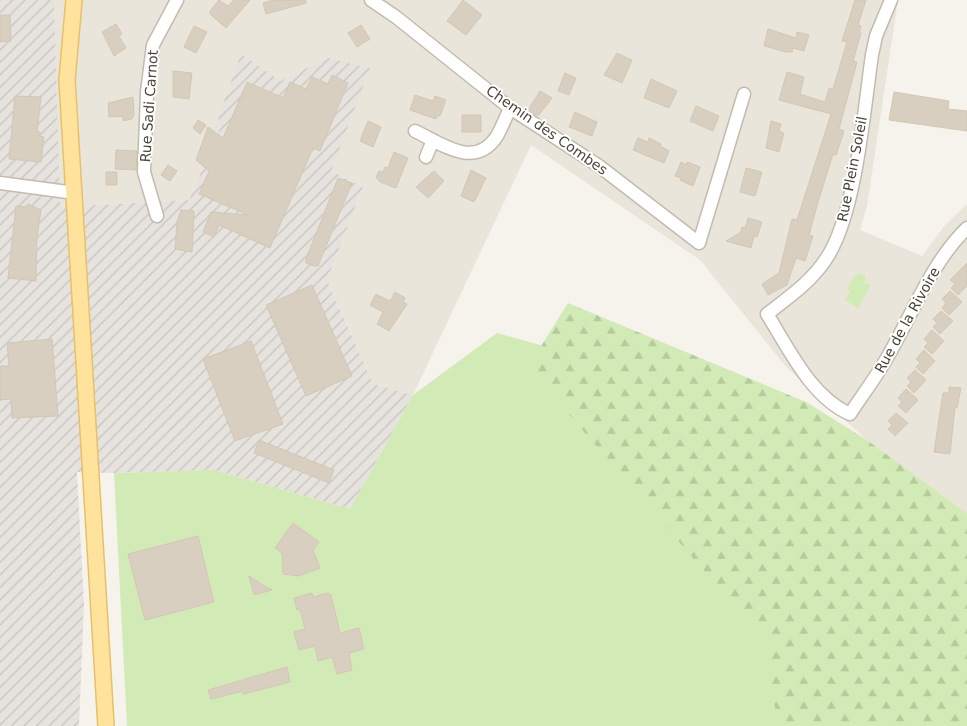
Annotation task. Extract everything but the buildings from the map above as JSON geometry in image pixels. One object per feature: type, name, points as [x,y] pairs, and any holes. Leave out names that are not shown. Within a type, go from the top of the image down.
[{"type":"main road","points":[[74,0],[67,80],[106,726]]},
{"type":"street","name":"Rue Sadi Carnot","points":[[157,216],[144,172],[147,92],[152,45],[177,0]]},
{"type":"street","name":"Chemin des Combes","points":[[371,0],[396,17],[510,108],[599,166],[699,243],[744,94]]},
{"type":"street","name":"Rue Plein Soleil","points":[[850,414],[838,408],[824,397],[790,351],[767,314],[813,276],[827,258],[837,238],[848,200],[876,36],[891,0]]},
{"type":"street","points":[[415,131],[465,154],[474,153],[492,142],[510,108]]},
{"type":"street","points":[[426,157],[433,140]]},
{"type":"street","points":[[0,183],[75,193]]},
{"type":"street","name":"Rue de la Rivoire","points":[[850,414],[888,357],[934,270],[948,249],[967,228]]},
{"type":"shaded area","points":[[0,0],[54,0],[60,207],[189,200],[221,126],[218,118],[241,54],[280,81],[328,58],[370,68],[331,171],[363,187],[327,280],[373,384],[413,395],[350,509],[214,470],[114,473],[77,472],[84,604],[79,726],[0,726]]},
{"type":"shaded area","points":[[54,0],[898,0],[867,206],[860,230],[922,256],[945,225],[967,204],[967,513],[867,440],[787,368],[700,260],[531,145],[413,395],[373,384],[327,280],[363,187],[331,171],[328,58],[280,81],[221,126],[189,200],[59,207]]},
{"type":"green space","points":[[860,273],[866,276],[864,282],[871,285],[858,308],[845,300],[850,291],[847,289],[853,278]]},
{"type":"green space","points":[[568,303],[806,402],[867,440],[967,513],[967,726],[777,726],[768,645],[528,367]]},
{"type":"green space","points":[[497,333],[726,398],[967,726],[127,726],[114,473],[214,470],[350,509],[413,395]]}]
